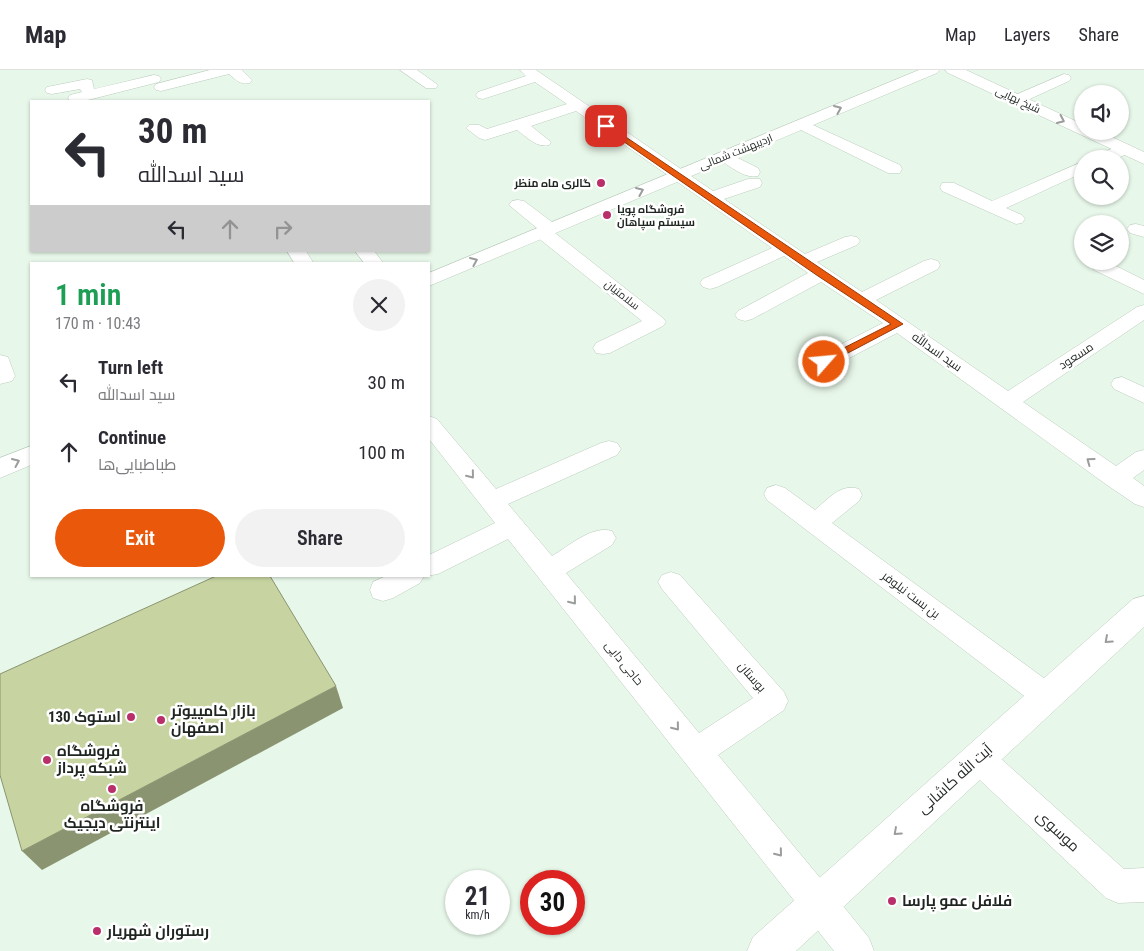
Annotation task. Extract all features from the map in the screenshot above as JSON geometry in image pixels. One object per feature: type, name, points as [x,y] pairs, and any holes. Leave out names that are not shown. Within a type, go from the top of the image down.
[{"type":"street","points":[[82,98],[154,79],[227,70]]},
{"type":"street","points":[[233,70],[245,80]]},
{"type":"street","points":[[407,70],[431,85]]},
{"type":"street","name":"اردیبهشت شمالی","points":[[430,280],[677,175],[726,158],[932,70]]},
{"type":"street","name":"شیخ بهایی","points":[[953,70],[1074,126]]},
{"type":"street","points":[[483,95],[532,73]]},
{"type":"street","name":"سید اسدالله","points":[[532,73],[821,274],[898,324],[1144,498]]},
{"type":"street","points":[[1016,100],[1064,78]]},
{"type":"street","points":[[154,79],[172,100]]},
{"type":"street","points":[[52,90],[87,83],[82,98]]},
{"type":"street","points":[[474,128],[485,135],[578,106]]},
{"type":"street","points":[[519,124],[543,142]]},
{"type":"street","points":[[802,125],[894,169]]},
{"type":"street","name":"شیخ بهایی","points":[[1104,140],[1144,159]]},
{"type":"street","points":[[712,198],[753,178],[726,158]]},
{"type":"street","points":[[992,208],[1074,171]]},
{"type":"street","points":[[948,187],[1016,219]]},
{"type":"street","points":[[518,205],[547,231]]},
{"type":"street","name":"سلامتیان","points":[[547,231],[656,322],[603,348]]},
{"type":"street","points":[[803,261],[851,240]]},
{"type":"street","points":[[710,282],[785,249]]},
{"type":"street","points":[[365,252],[373,262]]},
{"type":"street","points":[[861,300],[930,265]]},
{"type":"street","points":[[1109,270],[1144,288]]},
{"type":"street","points":[[745,315],[821,274]]},
{"type":"street","name":"مسعود","points":[[1007,402],[1144,312]]},
{"type":"street","points":[[824,362],[898,324]]},
{"type":"street","points":[[0,362],[4,376],[0,377]]},
{"type":"street","points":[[1122,384],[1144,396]]},
{"type":"street","name":"حاجی دایی","points":[[434,440],[512,526],[820,903],[856,951]]},
{"type":"street","points":[[491,501],[609,449]]},
{"type":"street","points":[[0,469],[30,455]]},
{"type":"street","points":[[1116,479],[1144,458]]},
{"type":"street","name":"بن بست نیلوفر","points":[[776,494],[1046,696]]},
{"type":"street","points":[[816,524],[850,495]]},
{"type":"street","points":[[430,567],[512,526]]},
{"type":"street","points":[[549,571],[602,538]]},
{"type":"street","points":[[383,590],[409,577]]},
{"type":"street","name":"بوستان","points":[[671,582],[773,701],[696,752]]},
{"type":"street","name":"آیت الله کاشانی","points":[[767,951],[1144,608]]},
{"type":"street","name":"موسوی","points":[[978,758],[1118,886],[1144,885]]},
{"type":"building","name":"بازار کامپیوتر اصفهان","points":[[214,577],[271,577],[336,686],[22,851],[0,775],[0,674]]},
{"type":"place","name":"گالری ماه منظر","points":[[601,183]]},
{"type":"place","name":"فروشگاه پویا سیستم سپاهان","points":[[607,215]]},
{"type":"place","name":"استوک 130","points":[[131,717]]},
{"type":"place","name":"بازار کامپیوتر اصفهان","points":[[161,720]]},
{"type":"place","name":"فروشگاه شبکه پرداز","points":[[47,760]]},
{"type":"place","name":"فروشگاه اینترنتی دیجیک","points":[[112,789]]},
{"type":"place","name":"فلافل عمو پارسا","points":[[892,901]]},
{"type":"place","name":"رستوران شهریار","points":[[97,931]]},
{"type":"route","points":[[606,126],[821,274],[898,324],[824,362]]}]
